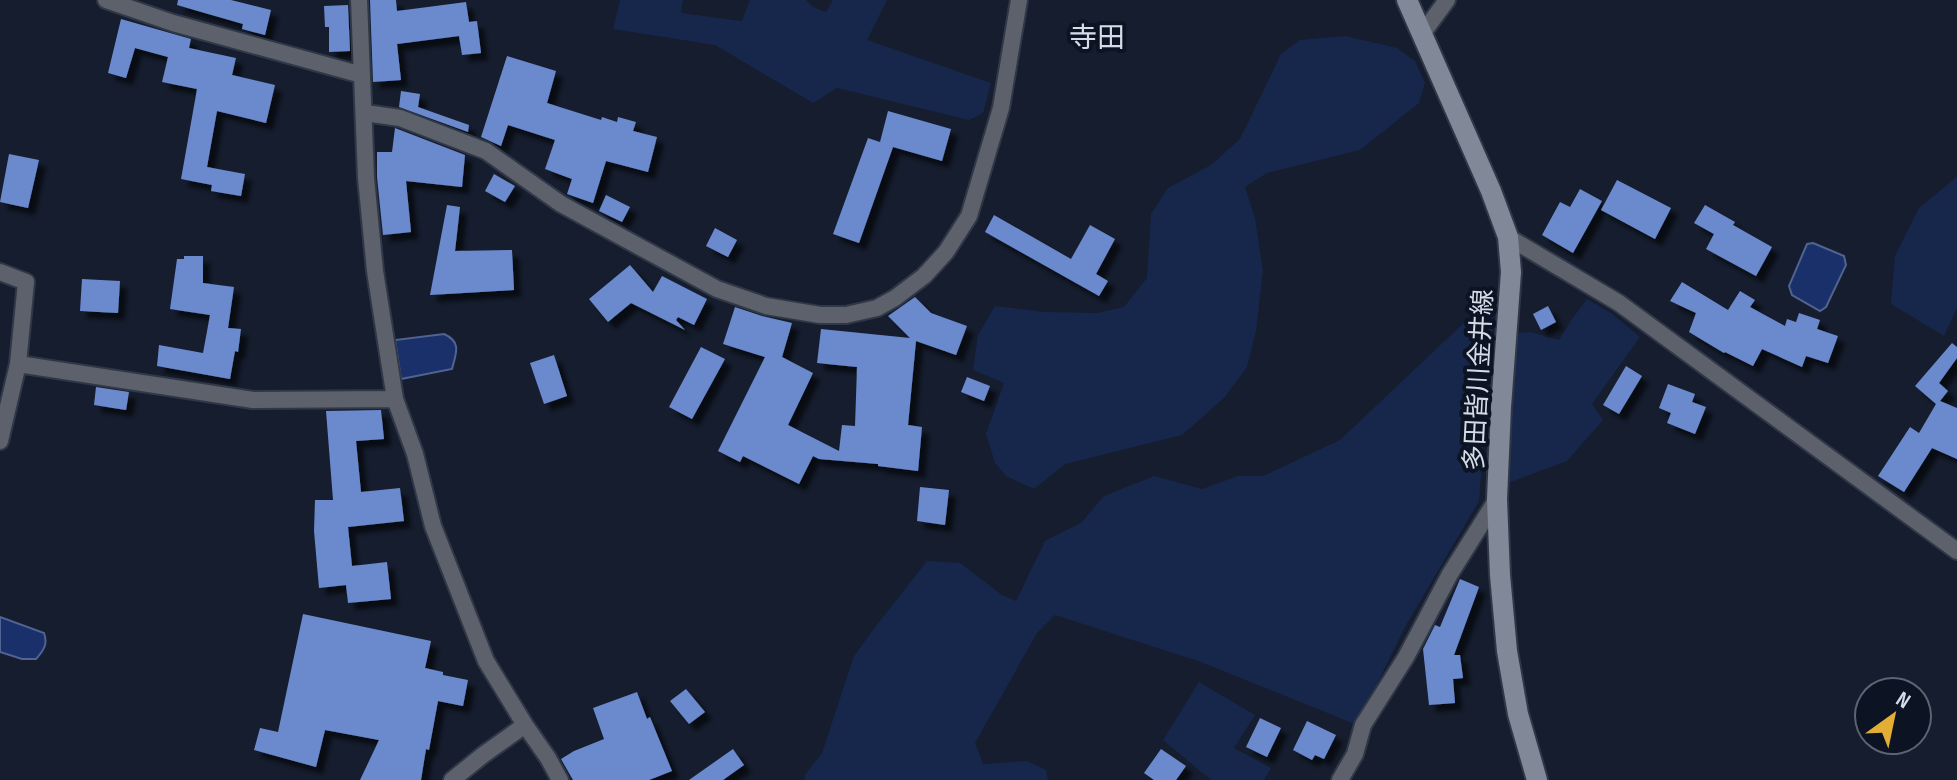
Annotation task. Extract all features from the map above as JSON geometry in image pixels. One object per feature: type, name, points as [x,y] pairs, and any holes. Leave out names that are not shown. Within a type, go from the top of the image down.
[{"type":"main road","name":"多田皆川金井線","points":[[1407,0],[1508,237],[1511,272],[1497,499],[1500,575],[1507,651],[1518,714],[1537,780]]},
{"type":"street","points":[[106,0],[173,23],[362,75]]},
{"type":"street","points":[[359,0],[366,178],[375,271],[395,399],[415,454],[433,526],[486,661],[560,780]]},
{"type":"street","points":[[365,113],[400,118],[486,151],[561,204],[717,289],[766,306],[820,315],[846,315],[877,308],[924,276],[946,252],[969,216],[1001,108],[1019,0]]},
{"type":"street","points":[[1422,34],[1447,0]]},
{"type":"street","points":[[1508,237],[1619,303],[1957,551]]},
{"type":"street","points":[[0,272],[26,282],[18,364],[0,441]]},
{"type":"street","points":[[18,364],[253,400],[395,399]]},
{"type":"street","points":[[1340,780],[1355,754],[1363,725],[1497,499]]},
{"type":"street","points":[[452,780],[525,725]]},
{"type":"shaded area","points":[[620,0],[683,0],[681,13],[742,21],[750,0],[806,0],[813,7],[826,12],[833,0],[887,0],[867,40],[991,83],[983,113],[969,120],[837,88],[813,103],[715,45],[613,29]]},
{"type":"shaded area","points":[[1345,36],[1397,48],[1415,61],[1425,83],[1419,103],[1360,150],[1267,173],[1245,187],[1255,218],[1263,271],[1256,331],[1247,367],[1224,398],[1182,435],[1065,464],[1034,489],[1006,476],[995,463],[986,434],[1004,383],[973,370],[978,335],[995,306],[1044,312],[1097,313],[1124,307],[1147,278],[1151,214],[1168,188],[1211,165],[1240,139],[1281,54],[1300,40]]},
{"type":"shaded area","points":[[1957,177],[1957,308],[1944,336],[1891,304],[1895,256],[1919,208]]},
{"type":"shaded area","points":[[1813,243],[1844,256],[1846,265],[1826,307],[1820,311],[1792,295],[1789,286],[1807,244]]},
{"type":"shaded area","points":[[1587,299],[1611,313],[1640,337],[1592,404],[1603,420],[1567,461],[1508,483],[1515,333],[1531,332],[1559,340]]},
{"type":"shaded area","points":[[1488,300],[1494,307],[1479,501],[1405,627],[1357,725],[1201,662],[1055,615],[1037,633],[975,743],[983,764],[1027,761],[1046,770],[1048,780],[806,780],[804,776],[822,753],[854,656],[927,561],[960,563],[1002,595],[1016,601],[1045,541],[1081,523],[1104,496],[1154,476],[1202,489],[1238,476],[1263,476],[1340,440]]},
{"type":"shaded area","points":[[444,334],[455,344],[452,369],[401,379],[395,340]]},
{"type":"shaded area","points":[[0,617],[44,633],[44,647],[36,659],[22,659],[0,652]]},
{"type":"shaded area","points":[[1199,682],[1255,715],[1234,748],[1271,768],[1264,780],[1211,780],[1163,740]]},
{"type":"building","points":[[178,0],[231,0],[271,10],[265,35],[242,29],[243,24],[177,5]]},
{"type":"building","points":[[370,0],[396,0],[397,11],[466,2],[469,22],[477,21],[481,53],[462,55],[459,36],[397,44],[401,80],[373,82]]},
{"type":"building","points":[[348,5],[350,51],[329,52],[329,27],[325,27],[324,6]]},
{"type":"building","points":[[121,19],[191,39],[189,48],[236,58],[232,75],[275,85],[266,123],[217,111],[207,167],[245,174],[241,196],[211,191],[212,185],[181,179],[197,89],[162,82],[168,57],[135,48],[126,78],[108,73]]},
{"type":"building","points":[[507,56],[556,71],[547,103],[601,120],[602,117],[617,122],[618,117],[636,122],[633,131],[657,137],[648,172],[606,161],[593,203],[567,194],[572,179],[545,169],[555,140],[508,125],[501,146],[481,137]]},
{"type":"building","points":[[401,91],[420,94],[418,107],[469,125],[468,132],[399,107]]},
{"type":"building","points":[[888,111],[951,129],[942,161],[893,147],[859,243],[833,234],[868,138],[880,142]]},
{"type":"building","points":[[395,128],[465,155],[462,187],[406,181],[411,232],[383,235],[377,152],[392,152]]},
{"type":"building","points":[[9,154],[39,160],[28,208],[0,202]]},
{"type":"building","points":[[494,174],[515,186],[505,202],[485,191]]},
{"type":"building","points":[[1617,180],[1671,208],[1655,239],[1601,210]]},
{"type":"building","points":[[1580,189],[1602,201],[1573,253],[1542,235],[1560,202],[1570,207]]},
{"type":"building","points":[[606,195],[630,207],[622,222],[599,211]]},
{"type":"building","points":[[447,205],[460,207],[455,251],[512,250],[514,290],[430,295]]},
{"type":"building","points":[[1705,205],[1772,247],[1756,276],[1706,249],[1714,234],[1694,223]]},
{"type":"building","points":[[994,215],[1071,259],[1090,225],[1115,239],[1096,274],[1108,281],[1099,296],[985,232]]},
{"type":"building","points":[[715,228],[737,240],[728,257],[706,246]]},
{"type":"building","points":[[184,256],[203,256],[203,283],[234,287],[228,328],[241,329],[230,379],[157,366],[159,345],[203,353],[210,315],[170,309],[177,259],[184,259]]},
{"type":"building","points":[[630,265],[653,292],[662,276],[707,299],[694,325],[678,317],[676,320],[685,330],[631,303],[608,322],[589,299]]},
{"type":"building","points":[[82,279],[120,281],[118,313],[80,311]]},
{"type":"building","points":[[1682,282],[1728,310],[1740,291],[1755,300],[1750,307],[1785,326],[1787,319],[1796,322],[1799,313],[1820,320],[1817,329],[1838,336],[1828,363],[1806,356],[1802,367],[1762,349],[1753,366],[1724,353],[1689,332],[1696,313],[1670,301]]},
{"type":"building","points":[[915,297],[931,313],[967,326],[956,355],[916,341],[908,425],[922,427],[918,471],[813,456],[799,484],[743,456],[740,462],[718,451],[765,357],[723,344],[735,307],[792,323],[782,357],[813,373],[788,425],[839,451],[842,425],[855,426],[857,367],[817,363],[821,329],[910,338],[888,316]]},
{"type":"building","points":[[1548,306],[1556,322],[1541,330],[1533,314]]},
{"type":"building","points":[[1952,343],[1957,347],[1957,358],[1939,383],[1948,391],[1940,401],[1957,408],[1957,459],[1932,448],[1904,492],[1878,476],[1910,427],[1919,433],[1936,404],[1915,386]]},
{"type":"building","points":[[701,347],[725,359],[692,419],[669,407]]},
{"type":"building","points":[[554,355],[567,396],[544,404],[530,363]]},
{"type":"building","points":[[1626,366],[1642,376],[1619,414],[1603,405]]},
{"type":"building","points":[[967,377],[990,386],[984,401],[961,392]]},
{"type":"building","points":[[1668,384],[1695,394],[1692,402],[1706,407],[1695,434],[1667,423],[1671,413],[1659,408]]},
{"type":"building","points":[[96,387],[129,392],[126,410],[94,405]]},
{"type":"building","points":[[381,410],[384,439],[356,441],[361,492],[400,488],[404,521],[348,527],[352,566],[387,562],[391,599],[348,603],[346,585],[319,588],[314,531],[315,500],[333,500],[326,411]]},
{"type":"building","points":[[920,487],[949,490],[945,525],[917,521]]},
{"type":"building","points":[[1460,579],[1479,587],[1454,655],[1460,655],[1463,678],[1453,679],[1455,703],[1429,705],[1423,649],[1435,625],[1440,627]]},
{"type":"building","points":[[303,614],[431,641],[425,668],[468,680],[463,706],[438,701],[421,780],[360,780],[379,740],[325,730],[316,767],[254,750],[260,728],[278,732]]},
{"type":"building","points":[[686,689],[705,712],[689,724],[670,701]]},
{"type":"building","points":[[637,692],[672,771],[649,780],[573,780],[561,759],[604,739],[593,708]]},
{"type":"building","points":[[1260,718],[1281,728],[1267,757],[1246,747]]},
{"type":"building","points":[[1307,721],[1336,735],[1324,759],[1315,755],[1312,760],[1293,750]]},
{"type":"building","points":[[733,749],[744,765],[723,780],[689,780]]},
{"type":"building","points":[[1161,749],[1186,766],[1176,780],[1154,780],[1144,773]]},
{"type":"district","name":"寺田","points":[[1097,37]]}]
